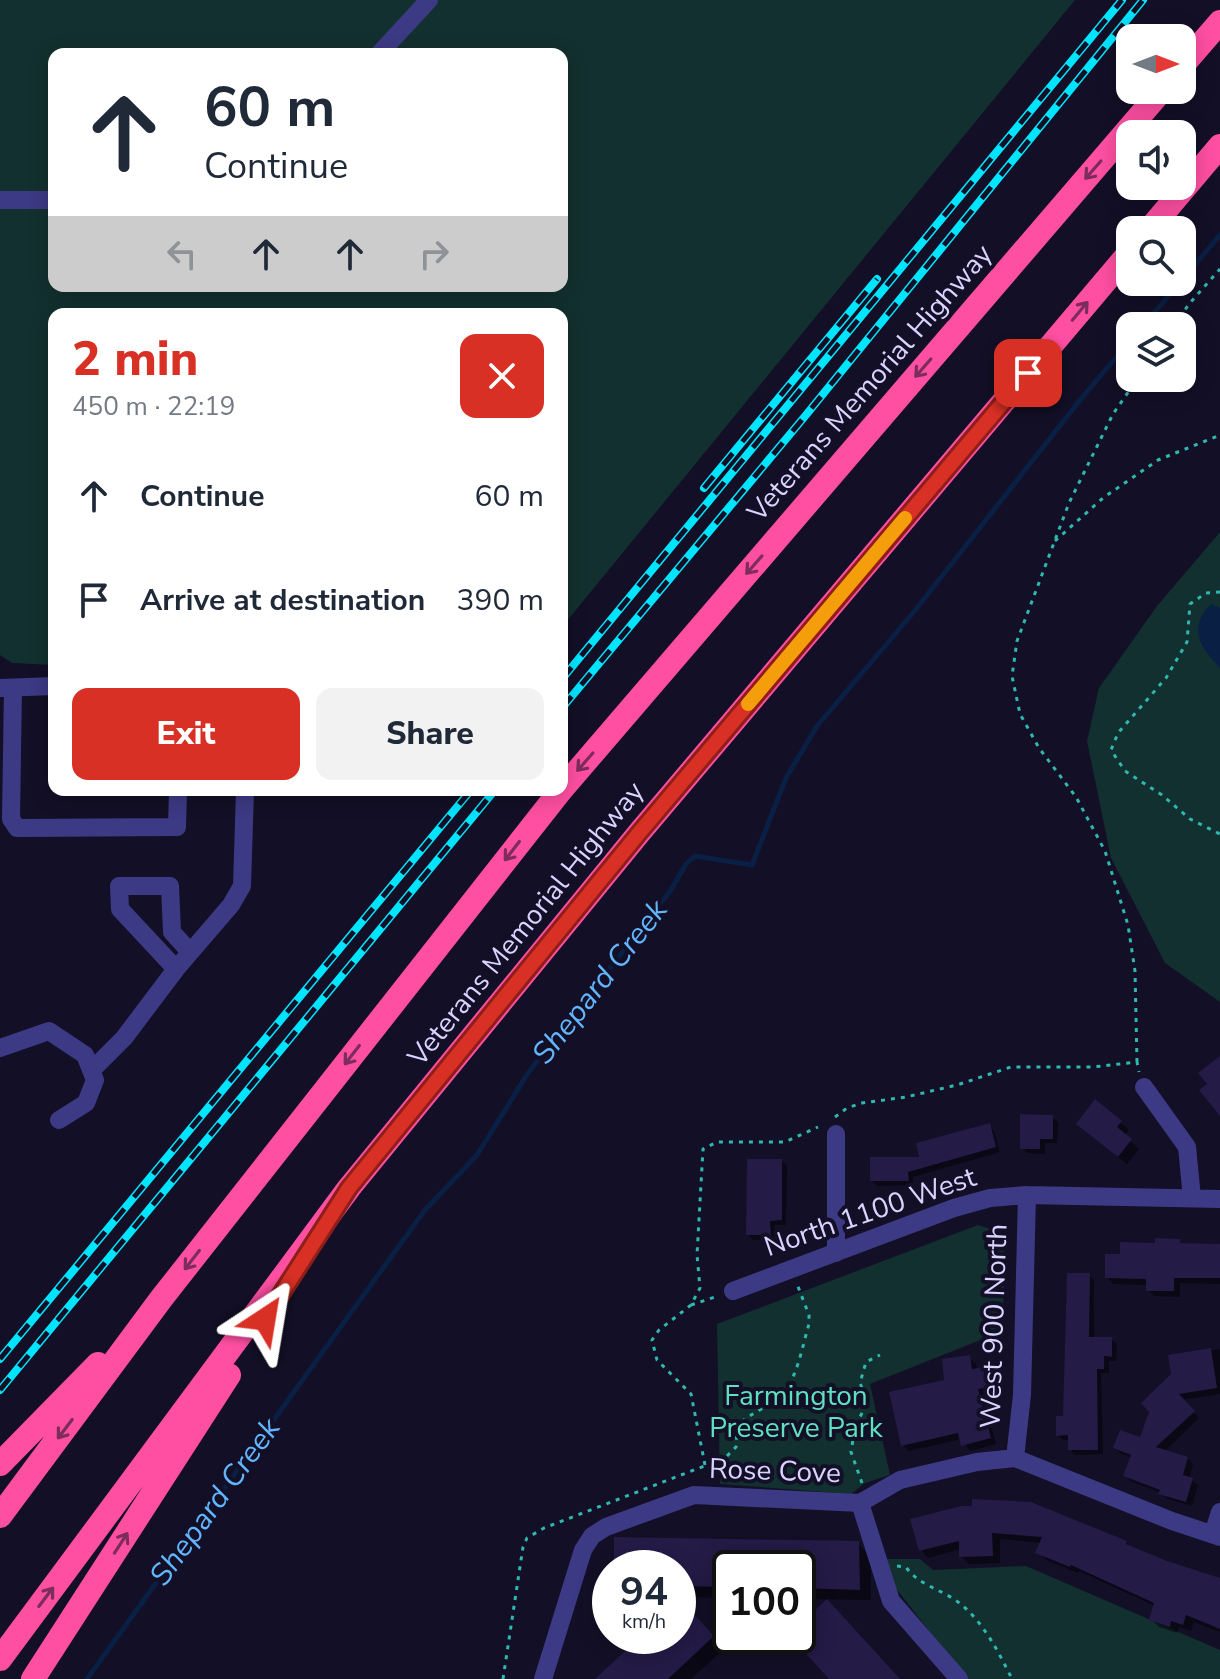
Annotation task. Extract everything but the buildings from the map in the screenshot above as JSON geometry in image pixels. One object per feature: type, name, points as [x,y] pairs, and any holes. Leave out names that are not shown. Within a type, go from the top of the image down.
[{"type":"highway","points":[[1196,50],[1220,22]]},
{"type":"highway","name":"Veterans Memorial Highway","points":[[568,781],[1150,104]]},
{"type":"highway","points":[[1161,216],[1220,146]]},
{"type":"highway","name":"Veterans Memorial Highway","points":[[0,1659],[349,1188],[639,833],[1116,269]]},
{"type":"highway","name":"Veterans Memorial Highway","points":[[0,1516],[161,1299],[556,796]]},
{"type":"highway","points":[[33,1679],[349,1188]]},
{"type":"highway","points":[[0,1464],[161,1299]]},
{"type":"street","points":[[385,48],[429,0]]},
{"type":"street","points":[[0,200],[48,200]]},
{"type":"street","points":[[48,686],[6,688],[11,819],[17,828],[177,827],[178,796]]},
{"type":"street","points":[[92,1070],[124,1038],[176,969],[231,905],[242,886],[245,796]]},
{"type":"street","points":[[176,969],[120,909],[119,886],[170,886],[172,932],[190,952]]},
{"type":"street","points":[[0,1048],[49,1031],[85,1055],[95,1080],[86,1103],[59,1120]]},
{"type":"street","points":[[1144,1087],[1187,1147],[1192,1198]]},
{"type":"street","points":[[836,1134],[836,1253]]},
{"type":"street","name":"North 1100 West","points":[[733,1291],[954,1208],[990,1198],[1027,1195],[1220,1199]]},
{"type":"street","name":"West 900 North","points":[[1015,1458],[1022,1395],[1027,1195]]},
{"type":"street","points":[[860,1503],[900,1480],[977,1462],[1015,1458],[1172,1521],[1216,1535],[1220,1512]]},
{"type":"street","name":"Rose Cove","points":[[543,1679],[583,1550],[592,1536],[606,1527],[694,1495],[860,1503],[891,1601],[959,1679]]},
{"type":"path","points":[[1184,312],[1220,269]]},
{"type":"path","points":[[1128,392],[1113,414],[1052,543],[1017,641],[1012,676],[1020,714],[1039,748],[1076,797],[1105,851],[1128,925],[1135,971],[1137,1062]]},
{"type":"path","points":[[1052,543],[1103,498],[1158,460],[1220,435]]},
{"type":"path","points":[[1220,592],[1206,593],[1190,604],[1187,642],[1166,678],[1118,733],[1111,750],[1125,771],[1162,795],[1190,819],[1220,834]]},
{"type":"path","points":[[738,1441],[736,1427],[741,1421],[765,1409],[781,1396],[793,1379],[809,1315],[791,1270]]},
{"type":"path","points":[[691,1305],[733,1291]]},
{"type":"path","points":[[860,1503],[862,1481],[851,1452],[865,1396],[860,1383],[866,1362],[880,1355]]},
{"type":"path","points":[[882,1572],[898,1565],[906,1567],[912,1576],[958,1602],[996,1647],[1012,1679]]},
{"type":"green space","points":[[0,0],[1075,0],[568,620],[568,308],[48,308],[48,665],[12,663],[0,655]]},
{"type":"green space","points":[[1220,532],[1220,1002],[1165,963],[1111,858],[1087,741],[1099,688],[1157,606]]},
{"type":"green space","name":"Farmington Preserve Park","points":[[978,1225],[993,1230],[1004,1243],[1003,1331],[870,1384],[890,1475],[865,1483],[851,1494],[720,1484],[717,1324]]},
{"type":"green space","points":[[887,1559],[920,1559],[933,1570],[1026,1566],[1220,1650],[1220,1679],[967,1679],[894,1586]]},
{"type":"water","points":[[1211,604],[1220,608],[1220,668],[1199,637],[1199,621]]},
{"type":"waterway","name":"Shepard Creek","points":[[1196,263],[1220,235]]},
{"type":"waterway","name":"Shepard Creek","points":[[1155,312],[1168,296]]},
{"type":"waterway","name":"Shepard Creek","points":[[87,1679],[425,1210],[477,1155],[528,1073],[671,890],[686,864],[695,856],[752,865],[786,778],[817,726],[913,613],[1116,358]]},
{"type":"railway","points":[[568,672],[1122,0]]},
{"type":"railway","points":[[568,701],[806,415],[1143,0]]},
{"type":"railway","points":[[704,488],[877,279]]},
{"type":"railway","points":[[0,1359],[466,796]]},
{"type":"railway","points":[[0,1390],[490,796]]},
{"type":"slow traffic","points":[[748,704],[905,518]]},
{"type":"route","points":[[265,1319],[349,1188],[639,833],[1028,373]]}]
